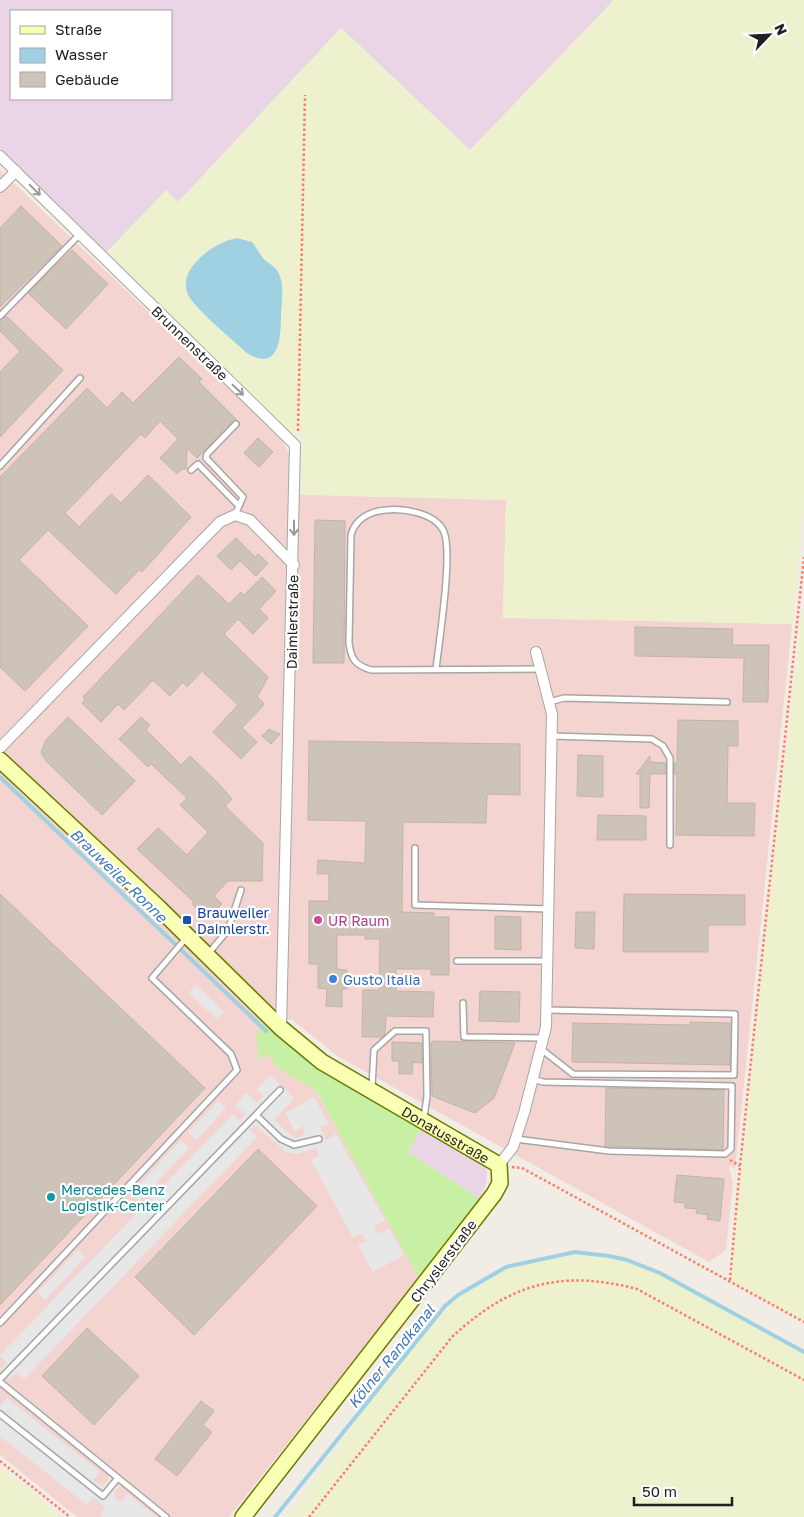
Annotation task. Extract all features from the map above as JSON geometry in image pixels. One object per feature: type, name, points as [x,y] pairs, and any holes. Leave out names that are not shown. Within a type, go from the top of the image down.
[{"type":"street","name":"Brunnenstraße","points":[[0,156],[294,445]]},
{"type":"street","points":[[0,187],[16,171]]},
{"type":"street","points":[[294,445],[294,565]]},
{"type":"street","points":[[0,748],[220,522],[237,511]]},
{"type":"street","name":"Daimlerstraße","points":[[237,511],[250,520],[294,565],[281,1028]]},
{"type":"street","name":"Donatusstraße","points":[[0,760],[184,941],[208,955],[281,1028],[322,1062],[499,1165],[513,1147],[533,1078],[546,1010],[552,714],[536,652]]},
{"type":"street","name":"Chryslerstraße","points":[[243,1517],[494,1194],[500,1183],[499,1165]]},
{"type":"lane","points":[[0,316],[79,235]]},
{"type":"lane","points":[[0,466],[80,378]]},
{"type":"lane","points":[[191,470],[198,464],[237,511],[243,497],[206,458],[207,454],[236,424]]},
{"type":"lane","points":[[436,670],[447,558],[444,530],[435,521],[420,513],[386,510],[370,513],[353,527],[351,535],[349,643],[351,656],[356,664],[370,670],[436,670],[540,669]]},
{"type":"lane","points":[[548,702],[564,698],[727,702]]},
{"type":"lane","points":[[551,736],[652,739],[658,741],[670,758],[670,845]]},
{"type":"lane","points":[[415,848],[415,905],[548,910]]},
{"type":"lane","points":[[208,955],[228,930],[241,890]]},
{"type":"lane","points":[[0,1323],[236,1070],[231,1054],[152,978],[184,941]]},
{"type":"lane","points":[[457,960],[547,960]]},
{"type":"lane","points":[[463,1003],[464,1037],[541,1044],[573,1074],[734,1075],[735,1014],[546,1010]]},
{"type":"lane","points":[[372,1090],[374,1050],[395,1031],[426,1031],[427,1096],[424,1120]]},
{"type":"lane","points":[[515,1139],[609,1151],[725,1154],[731,1148],[732,1086],[542,1082],[533,1078]]},
{"type":"lane","points":[[166,1517],[0,1381],[280,1090]]},
{"type":"lane","points":[[256,1115],[281,1139],[294,1145],[319,1139]]},
{"type":"lane","points":[[0,1414],[103,1496],[118,1478]]},
{"type":"path","points":[[294,445],[298,434],[305,95]]},
{"type":"path","points":[[730,1280],[740,1166],[804,557]]},
{"type":"path","points":[[499,1165],[522,1168],[804,1322]]},
{"type":"path","points":[[309,1517],[452,1337],[476,1314],[501,1298],[526,1288],[559,1282],[586,1280],[610,1282],[636,1289],[804,1380]]},
{"type":"path","points":[[0,1461],[70,1517]]},
{"type":"shaded area","points":[[0,0],[614,0],[470,150],[341,28],[178,202],[166,191],[104,255],[0,155]]},
{"type":"shaded area","points":[[0,170],[282,439],[289,455],[288,494],[506,500],[503,618],[792,624],[735,1169],[731,1165],[729,1168],[733,1183],[726,1250],[709,1262],[339,1057],[291,1019],[267,1023],[259,1061],[267,1054],[276,1062],[274,1064],[317,1092],[419,1278],[229,1517],[77,1517],[0,1455]]},
{"type":"shaded area","points":[[196,985],[224,1012],[217,1019],[189,993]]},
{"type":"shaded area","points":[[270,1075],[294,1098],[274,1120],[293,1137],[299,1138],[305,1134],[303,1126],[295,1131],[285,1113],[314,1097],[329,1124],[320,1128],[326,1140],[336,1134],[385,1220],[374,1226],[378,1234],[389,1228],[404,1255],[373,1272],[358,1245],[366,1241],[362,1233],[353,1238],[311,1160],[319,1155],[316,1148],[298,1154],[286,1152],[255,1125],[250,1130],[257,1137],[24,1379],[17,1372],[10,1379],[0,1370],[7,1363],[0,1355],[233,1114],[240,1121],[245,1114],[235,1105],[246,1093],[257,1102],[263,1096],[256,1090]]},
{"type":"shaded area","points":[[218,1101],[226,1108],[196,1140],[188,1133]]},
{"type":"shaded area","points":[[423,1126],[484,1164],[487,1172],[486,1184],[480,1199],[408,1152]]},
{"type":"shaded area","points":[[181,1140],[189,1148],[139,1201],[131,1193]]},
{"type":"shaded area","points":[[78,1250],[85,1257],[45,1300],[37,1293]]},
{"type":"shaded area","points":[[7,1398],[100,1472],[93,1480],[100,1485],[104,1485],[108,1480],[108,1475],[122,1487],[119,1487],[114,1492],[115,1498],[121,1502],[128,1494],[156,1517],[103,1517],[100,1515],[105,1507],[93,1497],[87,1505],[0,1436],[0,1407]]},
{"type":"green space","points":[[614,0],[804,0],[804,508],[792,624],[503,618],[506,500],[302,495],[303,433],[290,433],[104,255],[166,190],[178,202],[341,28],[470,150]]},
{"type":"green space","points":[[804,602],[804,1322],[730,1280],[775,846]]},
{"type":"green space","points":[[267,1023],[423,1126],[408,1152],[480,1199],[419,1278],[317,1092],[273,1064],[275,1062],[267,1054],[259,1062],[256,1034]]},
{"type":"green space","points":[[575,1252],[627,1260],[660,1273],[804,1352],[804,1517],[287,1517],[398,1364],[445,1306],[459,1295],[506,1267]]},
{"type":"green space","points":[[0,1467],[62,1517],[0,1517]]},
{"type":"water","points":[[237,238],[252,242],[263,258],[278,271],[281,278],[279,340],[277,349],[267,359],[258,358],[247,353],[204,314],[190,298],[186,288],[188,275],[197,261],[215,246]]},
{"type":"building","points":[[21,206],[62,246],[0,307],[0,228]]},
{"type":"building","points":[[72,250],[108,284],[66,329],[28,293]]},
{"type":"building","points":[[6,316],[63,370],[0,437],[0,372],[20,351],[0,331],[0,320]]},
{"type":"building","points":[[179,357],[202,379],[199,382],[236,419],[197,458],[187,448],[186,469],[182,469],[177,474],[160,458],[178,439],[160,421],[145,438],[141,434],[65,513],[79,527],[111,494],[121,503],[148,475],[191,517],[142,572],[140,569],[116,594],[48,530],[19,560],[88,626],[25,691],[0,667],[0,477],[87,388],[107,408],[122,392],[133,403]]},
{"type":"building","points":[[258,438],[273,452],[259,467],[244,453]]},
{"type":"building","points":[[315,520],[345,521],[344,663],[313,663]]},
{"type":"building","points":[[236,538],[255,557],[258,554],[268,563],[256,576],[240,561],[231,570],[217,556]]},
{"type":"building","points":[[198,575],[229,604],[241,592],[244,595],[262,577],[276,591],[259,609],[268,618],[253,634],[238,619],[224,634],[268,677],[257,697],[263,702],[263,706],[242,728],[257,742],[241,759],[213,732],[238,705],[202,671],[187,687],[183,682],[170,696],[153,680],[124,710],[118,704],[101,722],[82,703],[85,700],[83,697]]},
{"type":"building","points":[[635,627],[733,629],[732,645],[769,645],[768,702],[743,702],[744,658],[635,656]]},
{"type":"building","points":[[68,717],[135,781],[102,815],[46,761],[41,752],[46,740]]},
{"type":"building","points":[[141,717],[150,725],[146,730],[181,765],[190,756],[218,783],[232,799],[225,806],[263,843],[262,881],[228,881],[214,896],[222,904],[207,919],[192,904],[194,902],[137,849],[158,828],[187,855],[208,832],[180,805],[187,798],[151,764],[148,767],[119,739]]},
{"type":"building","points":[[678,720],[738,721],[738,746],[728,746],[727,803],[755,803],[754,836],[676,835],[677,774],[674,774],[674,763],[677,763]]},
{"type":"building","points":[[269,729],[280,734],[271,744],[262,736]]},
{"type":"building","points":[[309,741],[520,744],[520,795],[487,794],[486,823],[403,822],[402,912],[434,913],[434,917],[449,917],[449,975],[431,975],[431,969],[396,969],[396,991],[434,992],[433,1017],[386,1016],[385,1034],[382,1037],[362,1037],[363,990],[379,990],[380,939],[365,939],[365,935],[337,935],[337,969],[347,970],[347,989],[342,989],[342,1007],[326,1006],[327,989],[318,988],[318,964],[309,964],[309,901],[329,901],[329,874],[317,874],[318,860],[365,863],[366,821],[308,820]]},
{"type":"building","points":[[578,755],[603,756],[603,797],[577,796]]},
{"type":"building","points":[[650,756],[650,762],[666,763],[666,774],[650,774],[649,808],[640,808],[640,774],[636,774]]},
{"type":"building","points":[[598,815],[646,816],[646,840],[597,840]]},
{"type":"building","name":"Mercedes-Benz Logistik-Center","points":[[0,894],[205,1088],[0,1305]]},
{"type":"building","points":[[624,894],[745,895],[745,925],[708,925],[708,952],[623,952]]},
{"type":"building","points":[[576,912],[595,912],[594,949],[575,948]]},
{"type":"building","points":[[495,916],[521,917],[521,950],[495,949]]},
{"type":"building","points":[[480,991],[520,992],[519,1022],[479,1021]]},
{"type":"building","points":[[690,1022],[730,1023],[730,1065],[572,1062],[573,1023],[690,1025]]},
{"type":"building","points":[[433,1041],[515,1043],[494,1098],[475,1113],[432,1096],[431,1043]]},
{"type":"building","points":[[392,1042],[422,1043],[422,1063],[413,1062],[412,1074],[399,1074],[399,1061],[392,1061]]},
{"type":"building","points":[[606,1088],[724,1090],[723,1150],[605,1146]]},
{"type":"building","points":[[258,1149],[317,1206],[194,1335],[135,1277]]},
{"type":"building","points":[[677,1175],[724,1179],[720,1221],[707,1219],[708,1215],[696,1213],[697,1209],[685,1208],[685,1203],[674,1202]]},
{"type":"building","points":[[87,1328],[139,1376],[94,1425],[42,1376]]},
{"type":"building","points":[[201,1401],[214,1411],[203,1425],[212,1432],[177,1476],[155,1459]]},
{"type":"waterway","name":"Brauweiler Ronne","points":[[0,777],[266,1031]]},
{"type":"waterway","name":"Kölner Randkanal","points":[[275,1517],[445,1306],[458,1295],[506,1267],[575,1252],[627,1260],[660,1273],[804,1352]]},
{"type":"place","name":"Brauweiler Daimlerstr.","points":[[187,920]]},
{"type":"place","name":"UR Raum","points":[[318,920]]},
{"type":"place","name":"Gusto Italia","points":[[333,979]]},
{"type":"place","name":"Mercedes-Benz Logistik-Center","points":[[51,1197]]}]
